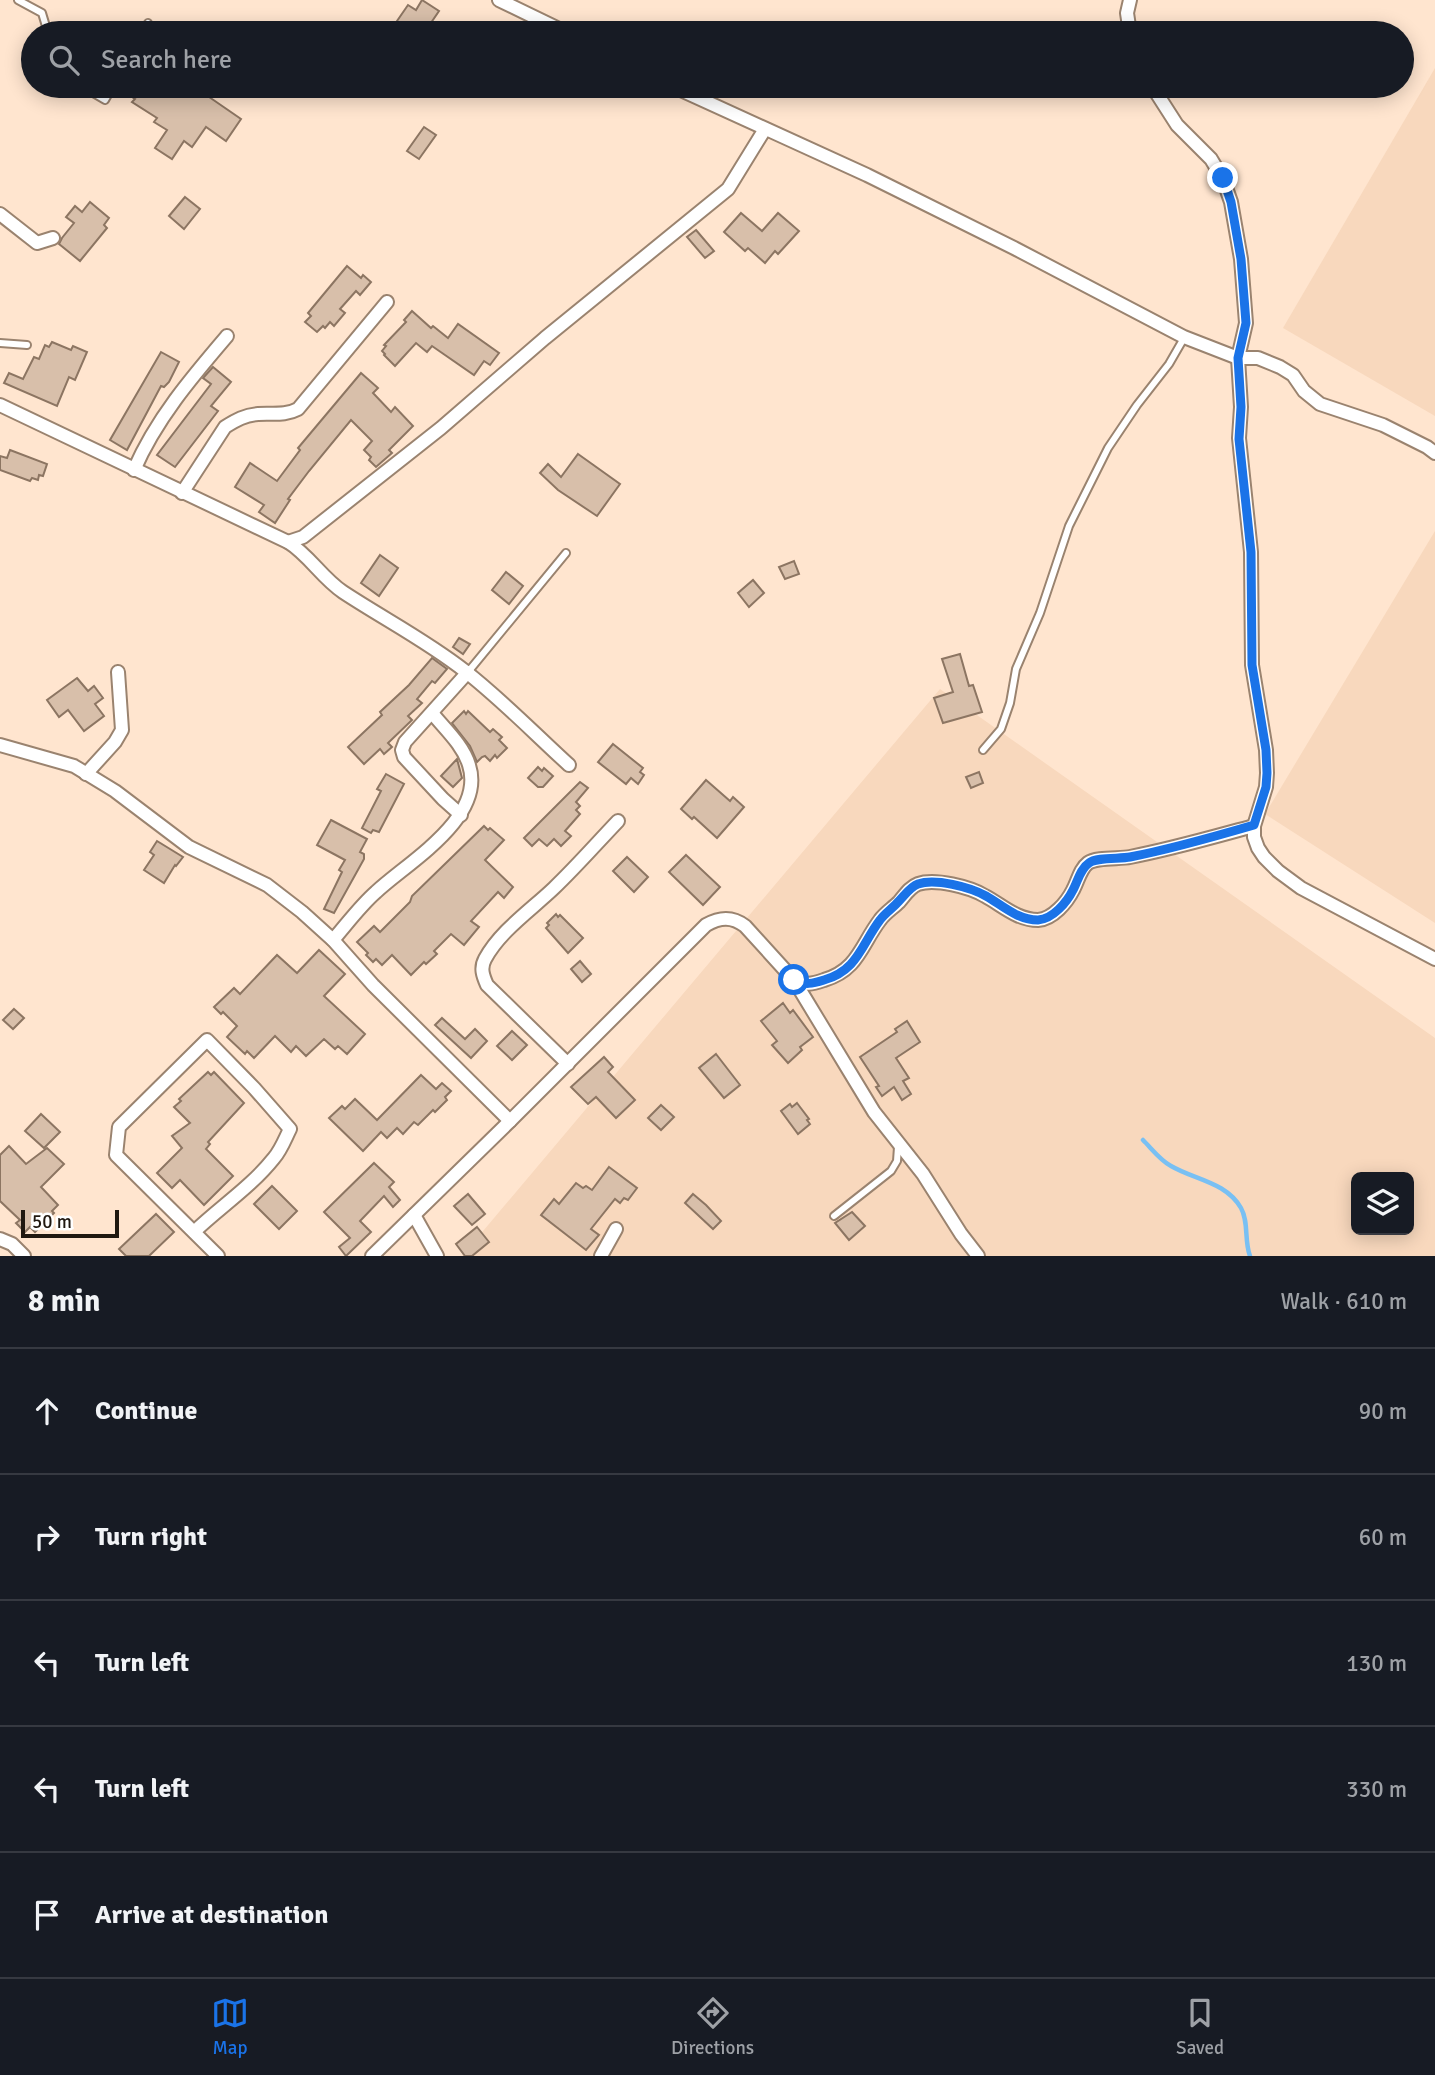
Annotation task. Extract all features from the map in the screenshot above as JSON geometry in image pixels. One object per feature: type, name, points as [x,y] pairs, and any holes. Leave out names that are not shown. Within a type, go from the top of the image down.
[{"type":"street","points":[[499,0],[542,21]]},
{"type":"street","points":[[1128,21],[1130,0]]},
{"type":"street","points":[[698,98],[867,175],[1016,248],[1184,337],[1238,358],[1258,358],[1280,367],[1293,375],[1304,391],[1320,404],[1383,425],[1435,453]]},
{"type":"street","points":[[1160,98],[1177,125],[1212,159],[1223,178],[1231,202],[1241,259],[1246,323],[1238,358],[1241,407],[1239,439],[1251,552],[1252,665],[1266,750],[1267,773],[1266,787],[1254,825],[1254,837],[1264,857],[1301,888],[1435,959]]},
{"type":"street","points":[[288,542],[303,537],[441,428],[545,338],[728,189],[765,129]]},
{"type":"street","points":[[0,214],[37,243],[52,238]]},
{"type":"street","points":[[182,493],[225,427],[247,415],[290,414],[298,409],[387,302]]},
{"type":"street","points":[[134,470],[144,446],[188,381],[227,335]]},
{"type":"street","points":[[0,405],[288,542],[299,549],[324,577],[342,592],[414,635],[468,672],[569,765]]},
{"type":"street","points":[[86,774],[115,743],[122,730],[118,672]]},
{"type":"street","points":[[461,815],[404,757],[402,750],[405,741],[468,672]]},
{"type":"street","points":[[333,940],[374,893],[426,850],[461,815],[471,785],[470,767],[462,749],[432,713]]},
{"type":"street","points":[[0,745],[74,766],[115,791],[189,847],[267,885],[333,940],[373,985],[510,1121]]},
{"type":"street","points":[[568,1064],[487,985],[482,967],[503,935],[556,886],[618,821]]},
{"type":"street","points":[[794,980],[813,984],[835,977],[849,967],[881,918],[911,887],[920,883],[960,886],[986,896],[1010,912],[1039,920],[1050,917],[1072,893],[1087,863],[1178,848],[1254,825]]},
{"type":"street","points":[[372,1256],[706,925],[727,918],[737,920],[745,926],[794,980],[874,1112],[923,1174],[978,1256]]},
{"type":"street","points":[[194,1232],[251,1184],[276,1156],[290,1129],[207,1040],[119,1127],[116,1155],[218,1256]]},
{"type":"street","points":[[414,1215],[437,1256]]},
{"type":"street","points":[[601,1256],[616,1230]]},
{"type":"street","points":[[0,1239],[12,1244],[24,1256]]},
{"type":"lane","points":[[18,0],[42,13],[44,21]]},
{"type":"lane","points":[[983,750],[1001,729],[1010,704],[1016,669],[1040,613],[1075,515],[1108,448],[1169,365],[1184,337]]},
{"type":"lane","points":[[0,343],[27,345]]},
{"type":"lane","points":[[468,672],[566,553]]},
{"type":"lane","points":[[834,1216],[891,1171],[897,1161],[898,1141]]},
{"type":"shaded area","points":[[1435,68],[1435,416],[1283,328]]},
{"type":"shaded area","points":[[1435,531],[1435,923],[1265,814]]},
{"type":"shaded area","points":[[940,689],[1435,1038],[1435,1256],[462,1256]]},
{"type":"building","points":[[422,0],[439,11],[432,21],[397,21],[408,5],[416,10]]},
{"type":"building","points":[[211,98],[241,119],[226,141],[206,127],[192,147],[184,141],[172,159],[155,148],[167,130],[154,122],[157,118],[132,102],[135,99]]},
{"type":"building","points":[[424,127],[436,135],[419,159],[407,151]]},
{"type":"building","points":[[185,197],[200,209],[184,229],[169,216]]},
{"type":"building","points":[[90,202],[109,218],[104,225],[107,228],[80,261],[59,244],[74,223],[66,217],[75,206],[82,212]]},
{"type":"building","points":[[741,213],[762,231],[778,213],[799,231],[778,254],[775,251],[765,263],[748,248],[745,251],[724,232]]},
{"type":"building","points":[[696,230],[714,251],[705,258],[687,237]]},
{"type":"building","points":[[347,266],[361,278],[363,275],[371,282],[360,295],[356,291],[340,309],[345,313],[334,326],[330,322],[317,332],[305,322],[311,316],[308,313]]},
{"type":"building","points":[[412,311],[431,328],[433,326],[448,338],[458,324],[499,353],[490,365],[484,361],[474,375],[432,346],[427,352],[416,343],[395,366],[382,351]]},
{"type":"building","points":[[52,342],[71,350],[73,346],[87,352],[75,380],[69,377],[57,406],[4,383],[9,373],[23,379],[34,357],[39,359],[45,345],[49,347]]},
{"type":"building","points":[[161,352],[179,362],[169,382],[164,387],[161,386],[127,450],[110,440]]},
{"type":"building","points":[[213,367],[231,382],[211,406],[218,411],[175,467],[157,455],[211,384],[203,378]]},
{"type":"building","points":[[361,373],[378,388],[373,393],[391,412],[395,407],[413,426],[389,450],[392,453],[376,467],[364,450],[372,441],[351,420],[288,499],[290,500],[275,523],[259,512],[264,505],[235,487],[250,463],[277,481],[300,450],[298,448]]},
{"type":"building","points":[[10,450],[47,464],[43,476],[39,475],[38,480],[32,478],[30,481],[0,470],[0,456],[7,458]]},
{"type":"building","points":[[578,454],[620,484],[597,516],[558,490],[540,473],[548,464],[561,477]]},
{"type":"building","points":[[380,555],[398,568],[379,596],[361,583]]},
{"type":"building","points":[[794,561],[799,574],[785,579],[779,567]]},
{"type":"building","points":[[506,572],[523,586],[509,604],[492,590]]},
{"type":"building","points":[[753,580],[764,593],[749,607],[738,593]]},
{"type":"building","points":[[459,638],[470,644],[463,654],[453,647]]},
{"type":"building","points":[[960,654],[969,686],[973,685],[982,712],[943,723],[934,698],[953,692],[942,659]]},
{"type":"building","points":[[432,658],[447,669],[435,683],[432,681],[417,699],[422,703],[408,716],[412,720],[388,743],[392,747],[384,754],[380,749],[364,764],[348,747],[382,715],[380,712],[409,685]]},
{"type":"building","points":[[77,678],[88,691],[94,686],[103,698],[95,704],[104,716],[84,731],[68,710],[59,717],[47,700]]},
{"type":"building","points":[[464,711],[466,714],[468,711],[490,732],[493,729],[502,737],[499,740],[507,748],[497,758],[495,755],[490,761],[485,756],[477,762],[470,746],[452,723]]},
{"type":"building","points":[[613,744],[643,768],[640,772],[644,775],[638,784],[631,778],[626,784],[598,762]]},
{"type":"building","points":[[457,759],[462,778],[453,787],[441,776]]},
{"type":"building","points":[[538,767],[542,771],[544,768],[553,776],[543,787],[538,787],[528,778]]},
{"type":"building","points":[[979,772],[983,783],[971,788],[966,777]]},
{"type":"building","points":[[386,774],[404,784],[379,832],[373,830],[371,833],[362,828],[381,791],[377,789]]},
{"type":"building","points":[[706,780],[730,801],[733,797],[744,807],[717,838],[681,809]]},
{"type":"building","points":[[580,782],[588,788],[576,802],[580,806],[576,810],[580,814],[565,831],[571,836],[561,846],[554,839],[547,846],[539,839],[532,846],[524,838]]},
{"type":"building","points":[[331,820],[367,839],[360,852],[364,854],[364,859],[334,913],[324,909],[345,860],[317,845]]},
{"type":"building","points":[[484,826],[504,840],[485,860],[513,887],[504,898],[498,892],[471,921],[479,927],[464,945],[451,934],[434,951],[437,954],[411,975],[392,955],[382,965],[376,959],[373,962],[357,942],[374,926],[380,932],[410,902],[412,896]]},
{"type":"building","points":[[157,841],[183,857],[164,883],[144,870],[154,855],[150,852]]},
{"type":"building","points":[[686,855],[720,887],[703,905],[669,872]]},
{"type":"building","points":[[627,857],[648,877],[634,892],[613,871]]},
{"type":"building","points":[[556,914],[583,938],[568,953],[546,928]]},
{"type":"building","points":[[319,950],[345,974],[324,996],[365,1034],[347,1054],[338,1046],[335,1049],[324,1039],[306,1056],[296,1046],[291,1052],[275,1036],[254,1058],[247,1051],[245,1054],[227,1037],[237,1026],[214,1007],[234,988],[240,994],[277,955],[297,973]]},
{"type":"building","points":[[580,961],[591,974],[582,982],[571,969]]},
{"type":"building","points":[[783,1003],[790,1013],[793,1010],[813,1037],[800,1047],[802,1050],[788,1063],[772,1045],[777,1041],[761,1021]]},
{"type":"building","points":[[14,1009],[24,1018],[13,1029],[3,1020]]},
{"type":"building","points":[[442,1018],[465,1039],[475,1029],[487,1041],[471,1058],[435,1025]]},
{"type":"building","points":[[907,1021],[920,1042],[896,1058],[909,1078],[903,1081],[911,1094],[902,1100],[894,1087],[882,1096],[876,1087],[879,1086],[860,1057],[897,1032],[895,1029]]},
{"type":"building","points":[[512,1031],[527,1045],[512,1060],[497,1046]]},
{"type":"building","points":[[716,1054],[740,1085],[724,1098],[699,1068]]},
{"type":"building","points":[[604,1057],[613,1067],[608,1072],[635,1100],[616,1118],[596,1097],[588,1104],[571,1087]]},
{"type":"building","points":[[208,1072],[211,1075],[214,1072],[244,1103],[208,1142],[210,1144],[206,1149],[233,1176],[204,1205],[180,1180],[172,1188],[157,1173],[182,1148],[172,1136],[190,1123],[174,1107]]},
{"type":"building","points":[[421,1075],[436,1089],[442,1083],[451,1091],[445,1097],[447,1100],[435,1112],[433,1110],[418,1125],[414,1122],[403,1134],[397,1128],[387,1138],[381,1132],[363,1151],[329,1118],[342,1106],[345,1109],[355,1099],[377,1120]]},
{"type":"building","points":[[797,1103],[810,1124],[798,1134],[781,1111],[790,1104],[792,1107]]},
{"type":"building","points":[[661,1105],[674,1117],[661,1130],[648,1118]]},
{"type":"building","points":[[41,1114],[60,1132],[44,1148],[25,1131]]},
{"type":"building","points":[[9,1146],[26,1164],[47,1148],[64,1164],[41,1187],[58,1205],[52,1211],[54,1213],[35,1232],[30,1227],[25,1232],[16,1223],[20,1220],[0,1201],[0,1155]]},
{"type":"building","points":[[374,1163],[394,1182],[389,1187],[400,1200],[393,1207],[384,1196],[360,1221],[371,1232],[346,1256],[339,1247],[350,1238],[324,1212]]},
{"type":"building","points":[[609,1167],[637,1188],[628,1200],[624,1198],[620,1203],[615,1199],[591,1229],[599,1235],[586,1250],[541,1215],[554,1199],[559,1204],[576,1183],[592,1190]]},
{"type":"building","points":[[272,1186],[297,1211],[279,1229],[254,1204]]},
{"type":"building","points":[[468,1194],[485,1214],[472,1225],[454,1206]]},
{"type":"building","points":[[693,1194],[721,1221],[713,1229],[685,1203]]},
{"type":"building","points":[[852,1212],[865,1226],[849,1240],[835,1223]]},
{"type":"building","points":[[156,1214],[174,1232],[149,1256],[126,1256],[119,1249]]},
{"type":"building","points":[[477,1227],[489,1242],[472,1256],[465,1256],[456,1244]]},
{"type":"waterway","points":[[1143,1140],[1167,1164],[1219,1187],[1235,1199],[1243,1213],[1250,1256]]},
{"type":"route","points":[[794,980],[813,984],[835,977],[849,967],[881,918],[911,887],[920,883],[960,886],[986,896],[1010,912],[1039,920],[1050,917],[1072,893],[1087,863],[1178,848],[1254,825],[1266,787],[1267,773],[1266,750],[1252,665],[1251,552],[1239,439],[1241,407],[1238,358],[1246,323],[1241,259],[1231,202],[1223,178]]}]
